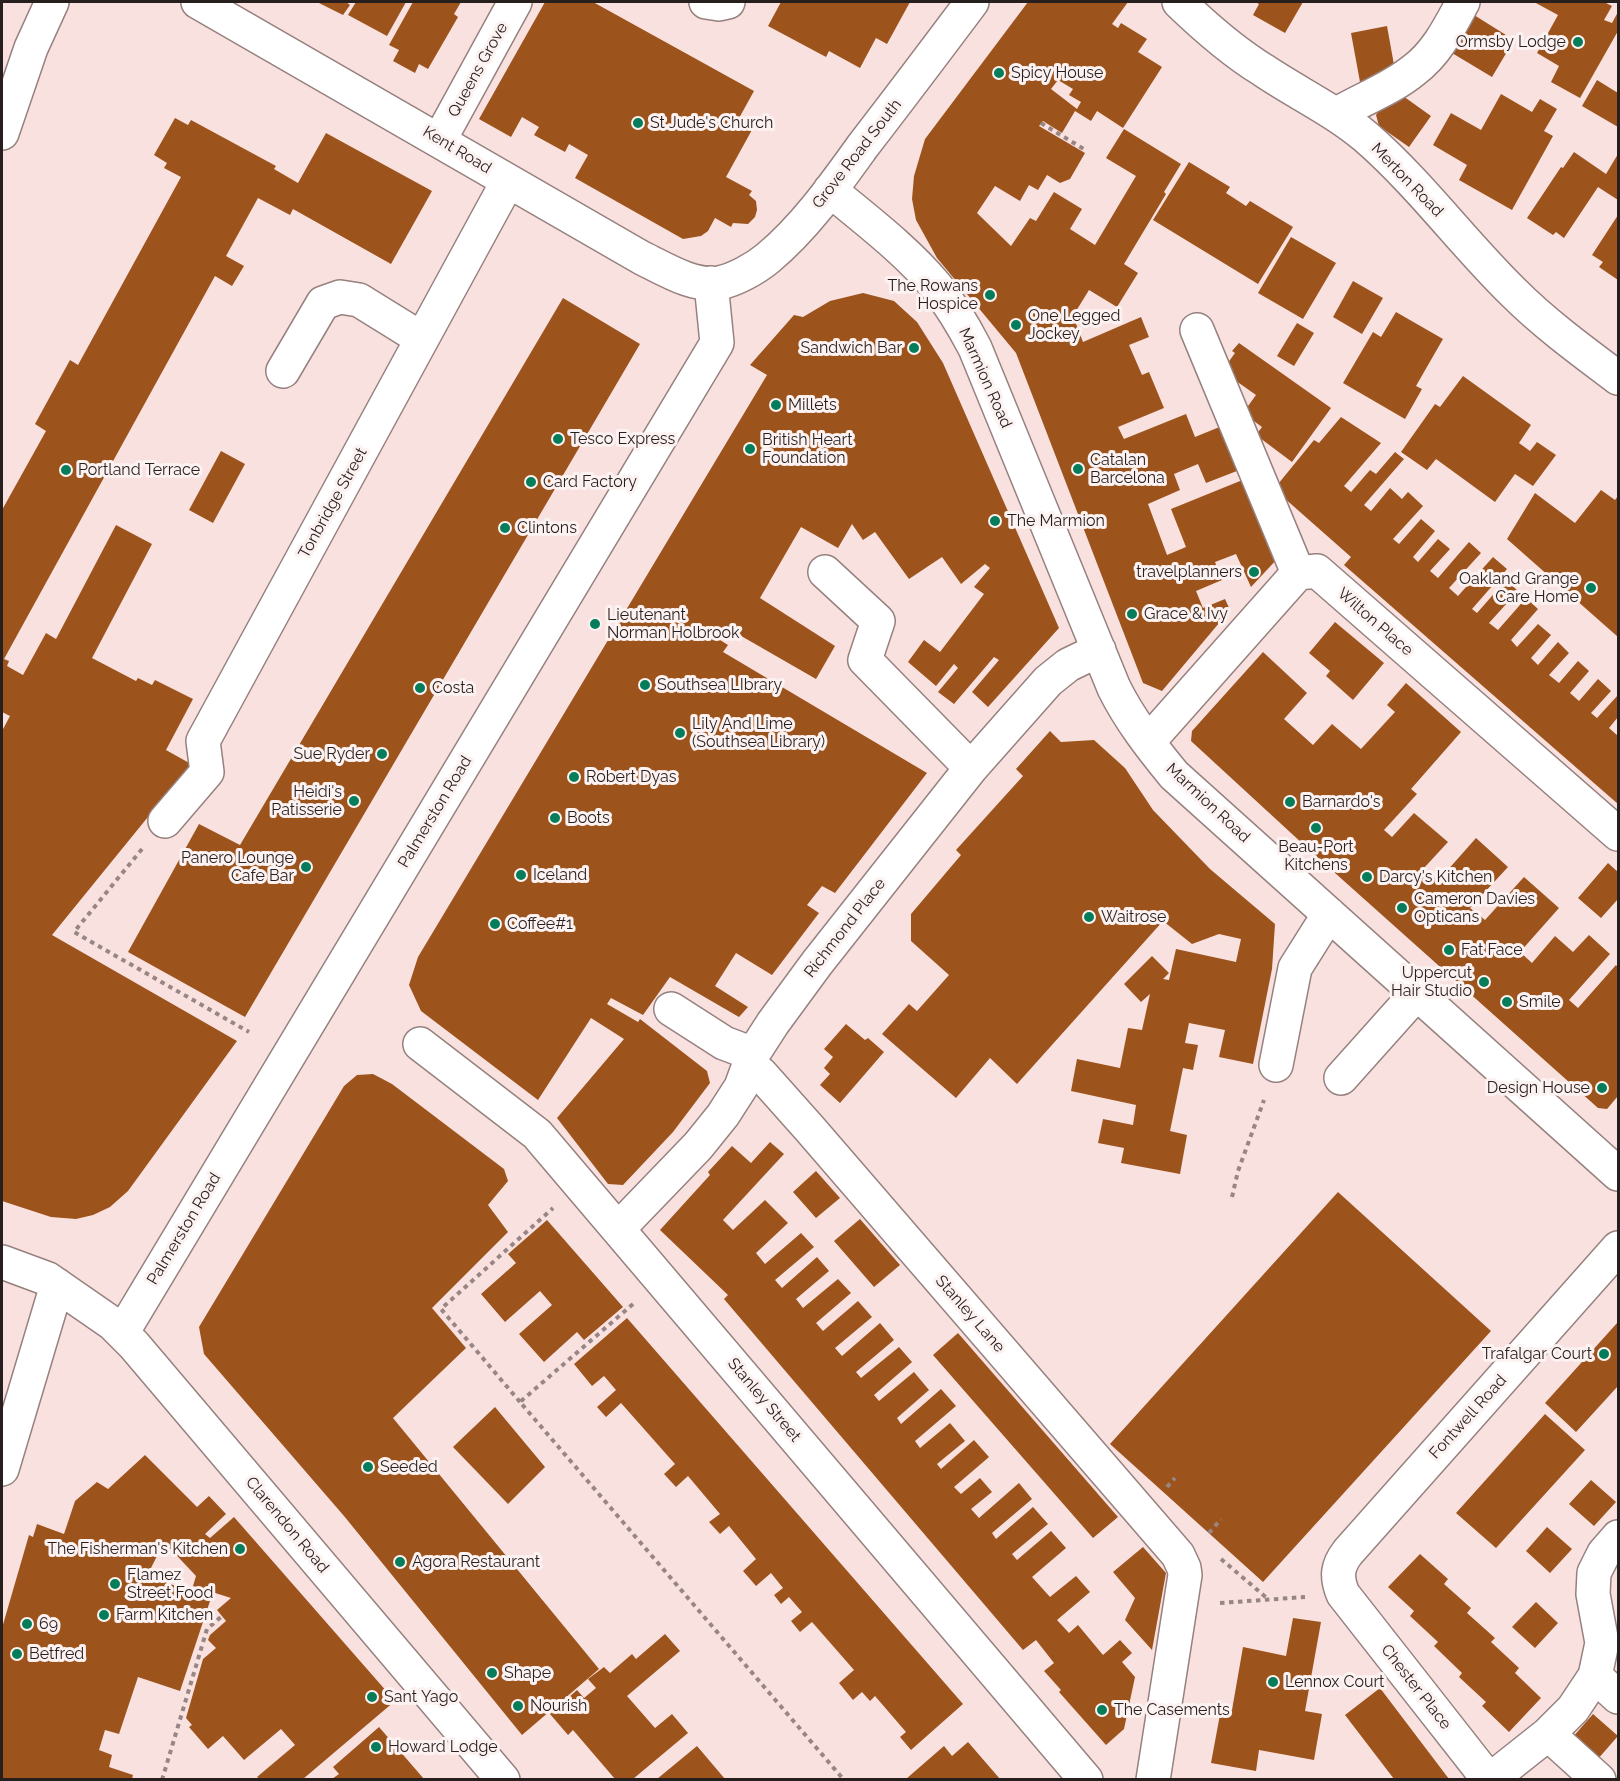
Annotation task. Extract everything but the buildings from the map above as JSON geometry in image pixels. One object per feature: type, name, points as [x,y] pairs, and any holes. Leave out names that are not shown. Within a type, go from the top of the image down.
[{"type":"street","points":[[2,133],[31,48],[52,2]]},
{"type":"street","name":"Kent Road","points":[[198,2],[440,139],[642,258],[677,275],[716,283]]},
{"type":"street","name":"Queens Grove","points":[[440,139],[515,2]]},
{"type":"street","points":[[706,2],[719,4],[729,2]]},
{"type":"street","name":"Grove Road South","points":[[716,283],[766,260],[787,240],[830,190],[972,2]]},
{"type":"street","name":"Merton Road","points":[[1179,2],[1226,45],[1336,114],[1366,138],[1398,168],[1514,293],[1566,339],[1618,378]]},
{"type":"street","points":[[1336,114],[1415,70],[1445,35],[1463,2]]},
{"type":"street","name":"Tonbridge Street","points":[[165,821],[207,772],[203,741],[508,181]]},
{"type":"street","name":"Marmion Road","points":[[830,190],[915,264],[936,286],[962,324],[975,348],[1114,688],[1125,710],[1174,775],[1417,993],[1613,1158]]},
{"type":"street","name":"Palmerston Road","points":[[122,1333],[717,343],[716,283]]},
{"type":"street","points":[[283,371],[323,303],[340,297],[359,300],[422,339]]},
{"type":"street","points":[[1148,742],[1298,573],[1197,330]]},
{"type":"street","name":"Wilton Place","points":[[1298,573],[1317,571],[1618,834]]},
{"type":"street","points":[[825,572],[878,621],[865,660],[971,768]]},
{"type":"street","name":"Richmond Place","points":[[618,1229],[698,1146],[723,1116],[741,1087],[752,1059],[773,1023],[817,963],[971,768],[1048,681],[1068,665],[1099,650]]},
{"type":"street","points":[[1276,1065],[1295,968],[1329,914]]},
{"type":"street","points":[[1341,1078],[1417,993]]},
{"type":"street","points":[[671,1009],[752,1059]]},
{"type":"street","name":"Stanley Street","points":[[420,1044],[537,1134],[1086,1779]]},
{"type":"street","name":"Stanley Lane","points":[[752,1059],[761,1074],[1178,1555],[1193,1555]]},
{"type":"street","name":"Fontwell Road","points":[[1343,1594],[1338,1583],[1337,1571],[1348,1552],[1618,1248]]},
{"type":"street","name":"Clarendon Road","points":[[2,1262],[48,1279],[113,1324],[122,1333],[177,1394],[503,1779]]},
{"type":"street","points":[[2,1470],[57,1285]]},
{"type":"street","points":[[1490,1779],[1548,1734],[1573,1709],[1607,1686],[1593,1594],[1594,1573],[1604,1553],[1618,1537]]},
{"type":"street","points":[[1153,1779],[1180,1606],[1193,1555]]},
{"type":"street","name":"Chester Place","points":[[1343,1594],[1490,1779]]},
{"type":"street","points":[[1548,1734],[1601,1779],[1618,1761]]},
{"type":"path","points":[[1041,123],[1087,151]]},
{"type":"path","points":[[165,821],[74,932],[249,1032]]},
{"type":"path","points":[[1232,1197],[1238,1171],[1276,1065]]},
{"type":"path","points":[[580,1184],[441,1309],[844,1779]]},
{"type":"path","points":[[520,1402],[661,1279]]},
{"type":"path","points":[[1193,1555],[1221,1519]]},
{"type":"path","points":[[1218,1556],[1269,1599]]},
{"type":"path","points":[[1180,1606],[1343,1594]]},
{"type":"path","points":[[162,1779],[207,1629],[222,1616]]},
{"type":"place","name":"Ormsby Lodge","points":[[1578,42]]},
{"type":"place","name":"Spicy House","points":[[999,73]]},
{"type":"place","name":"St Jude's Church","points":[[638,123]]},
{"type":"place","name":"The Rowans Hospice","points":[[990,295]]},
{"type":"place","name":"One Legged Jockey","points":[[1016,325]]},
{"type":"place","name":"Sandwich Bar","points":[[914,348]]},
{"type":"place","name":"Millets","points":[[776,405]]},
{"type":"place","name":"Tesco Express","points":[[558,439]]},
{"type":"place","name":"British Heart Foundation","points":[[750,449]]},
{"type":"place","name":"Catalan Barcelona","points":[[1078,469]]},
{"type":"place","name":"Portland Terrace","points":[[66,470]]},
{"type":"place","name":"Card Factory","points":[[531,482]]},
{"type":"place","name":"The Marmion","points":[[995,521]]},
{"type":"place","name":"Clintons","points":[[505,528]]},
{"type":"place","name":"travelplanners","points":[[1254,572]]},
{"type":"place","name":"Oakland Grange Care Home","points":[[1591,588]]},
{"type":"place","name":"Grace & Ivy","points":[[1132,614]]},
{"type":"place","name":"Lieutenant Norman Holbrook","points":[[595,624]]},
{"type":"place","name":"Southsea LIbrary","points":[[645,685]]},
{"type":"place","name":"Costa","points":[[420,688]]},
{"type":"place","name":"Lily And Lime (Southsea Library)","points":[[680,733]]},
{"type":"place","name":"Sue Ryder","points":[[382,754]]},
{"type":"place","name":"Robert Dyas","points":[[574,777]]},
{"type":"place","name":"Heidi's Patisserie","points":[[354,801]]},
{"type":"place","name":"Barnardo's","points":[[1290,802]]},
{"type":"place","name":"Boots","points":[[555,818]]},
{"type":"place","name":"Beau-Port Kitchens","points":[[1316,828]]},
{"type":"place","name":"Panero Lounge Cafe Bar","points":[[306,867]]},
{"type":"place","name":"Iceland","points":[[521,875]]},
{"type":"place","name":"Darcy's Kitchen","points":[[1367,877]]},
{"type":"place","name":"Cameron Davies Opticans","points":[[1402,908]]},
{"type":"place","name":"Waitrose","points":[[1089,917]]},
{"type":"place","name":"Coffee#1","points":[[495,924]]},
{"type":"place","name":"Fat Face","points":[[1449,950]]},
{"type":"place","name":"Uppercut Hair Studio","points":[[1484,982]]},
{"type":"place","name":"Smile","points":[[1507,1002]]},
{"type":"place","name":"Design House","points":[[1602,1088]]},
{"type":"place","name":"Trafalgar Court","points":[[1604,1354]]},
{"type":"place","name":"Seeded","points":[[368,1467]]},
{"type":"place","name":"The Fisherman's Kitchen","points":[[240,1549]]},
{"type":"place","name":"Agora Restaurant","points":[[400,1562]]},
{"type":"place","name":"Flamez Street Food","points":[[115,1584]]},
{"type":"place","name":"Farm Kitchen","points":[[104,1615]]},
{"type":"place","name":"69","points":[[27,1624]]},
{"type":"place","name":"Betfred","points":[[17,1654]]},
{"type":"place","name":"Shape","points":[[492,1673]]},
{"type":"place","name":"Lennox Court","points":[[1273,1682]]},
{"type":"place","name":"Sant Yago","points":[[372,1697]]},
{"type":"place","name":"Nourish","points":[[518,1706]]},
{"type":"place","name":"The Casements","points":[[1102,1710]]},
{"type":"place","name":"Howard Lodge","points":[[376,1747]]}]
